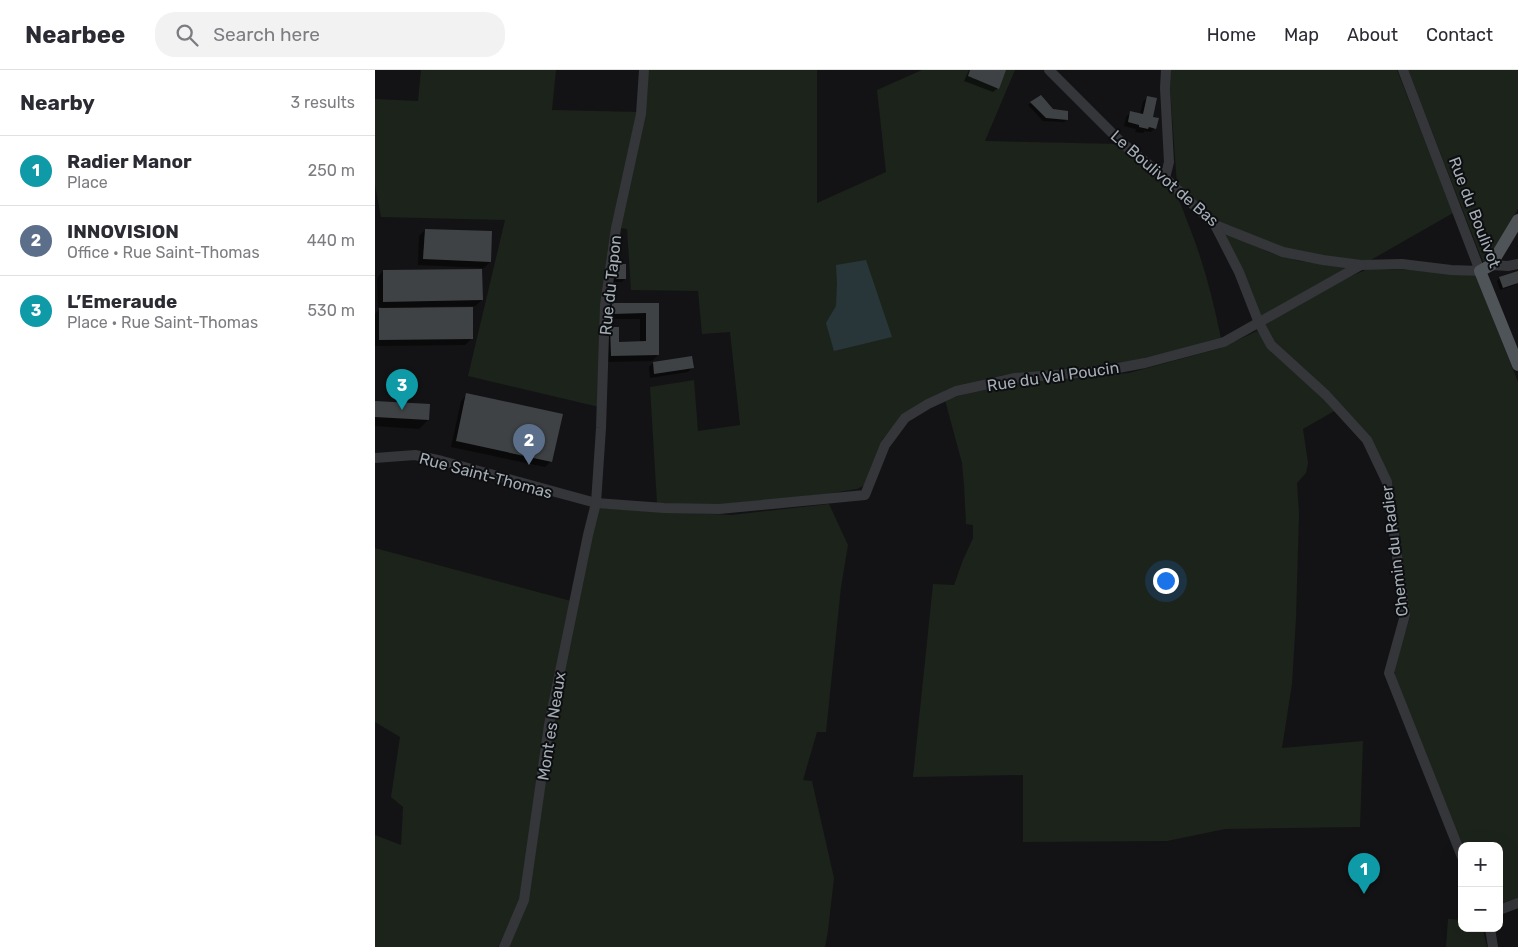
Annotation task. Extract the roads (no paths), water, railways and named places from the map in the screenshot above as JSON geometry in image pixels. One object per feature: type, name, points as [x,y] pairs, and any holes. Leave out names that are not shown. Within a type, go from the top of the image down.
[{"type":"main road","points":[[1485,268],[1518,220]]},
{"type":"main road","name":"Rue du Boulivot","points":[[1485,268],[1518,365]]},
{"type":"street","name":"Rue du Tapon","points":[[596,503],[601,428],[605,305],[616,228],[641,114],[644,70]]},
{"type":"street","name":"Le Boulivot de Bas","points":[[1049,70],[1123,143],[1165,178],[1215,225],[1283,252],[1361,265],[1402,264],[1451,270],[1518,264]]},
{"type":"street","points":[[1165,178],[1169,162],[1165,88],[1166,70]]},
{"type":"street","name":"Rue du Boulivot","points":[[1403,70],[1485,268]]},
{"type":"street","name":"Chemin du Radier","points":[[1215,225],[1239,272],[1259,323],[1271,345],[1326,395],[1367,440],[1387,482],[1405,615],[1389,672],[1458,847]]},
{"type":"street","name":"Rue du Val Poucin","points":[[596,503],[664,508],[719,509],[865,494],[885,446],[905,418],[949,394],[1015,378],[1102,371],[1145,363],[1224,342],[1361,265]]},
{"type":"street","name":"Rue Saint-Thomas","points":[[375,458],[415,455],[596,503]]},
{"type":"street","name":"Mont es Neaux","points":[[504,947],[525,900],[549,725],[596,503]]},
{"type":"street","points":[[1503,909],[1518,903]]},
{"type":"street","points":[[1491,932],[1493,947]]},
{"type":"place","name":"L’Emeraude","points":[[402,410]]},
{"type":"place","name":"INNOVISION","points":[[529,465]]},
{"type":"place","name":"Radier Manor","points":[[1364,894]]}]
